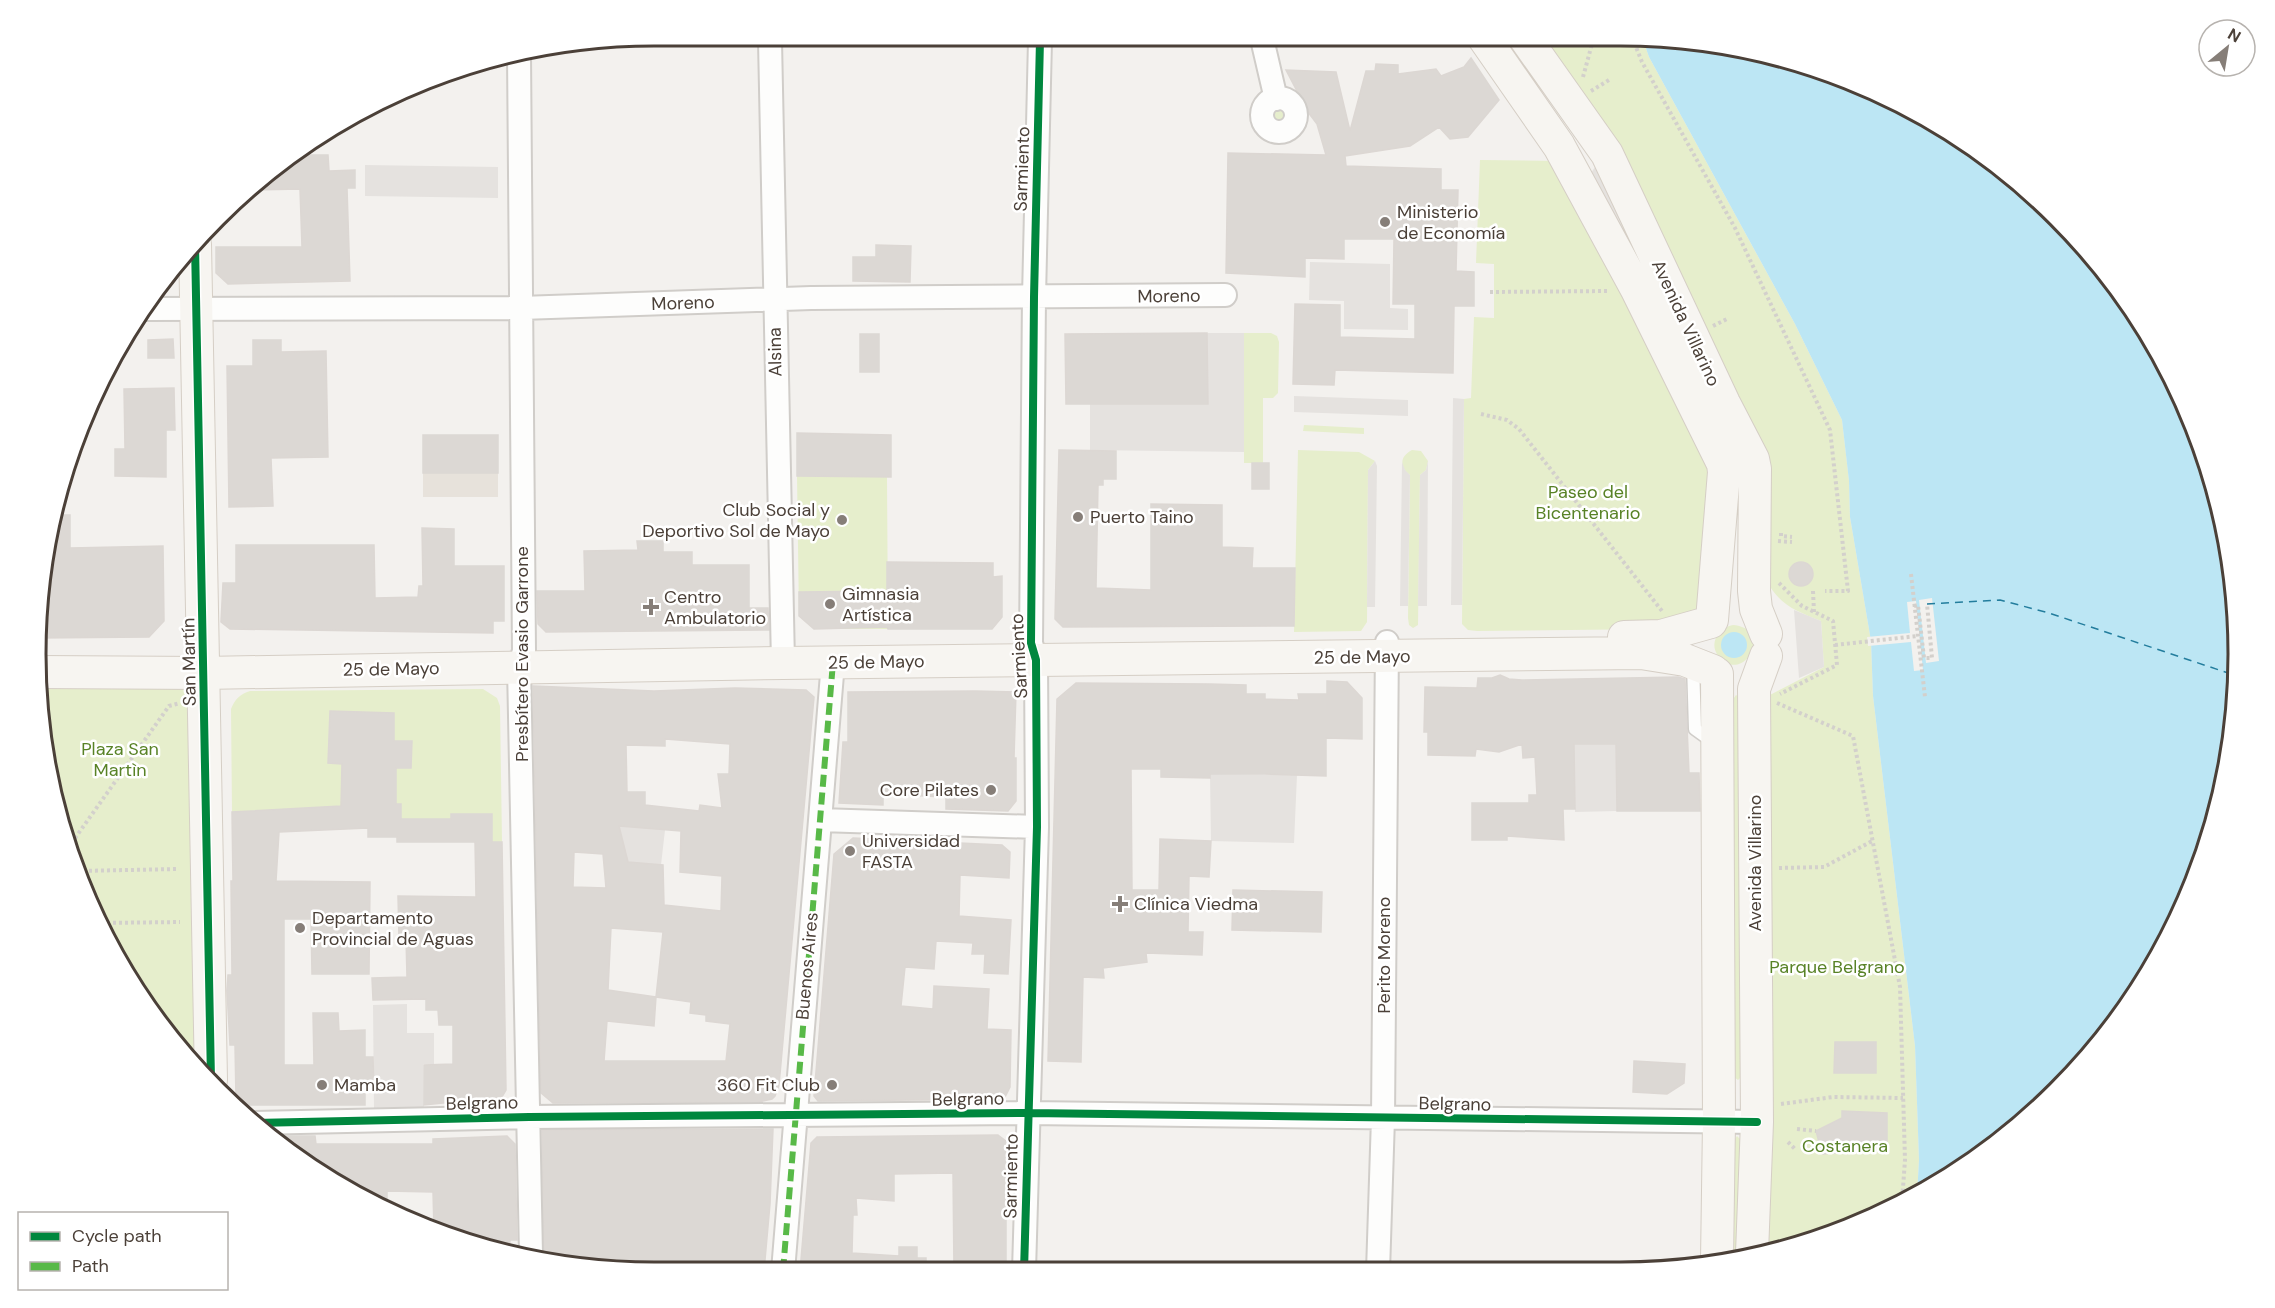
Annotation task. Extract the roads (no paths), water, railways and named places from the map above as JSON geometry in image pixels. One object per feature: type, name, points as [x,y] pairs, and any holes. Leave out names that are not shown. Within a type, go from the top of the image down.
[{"type":"main road","name":"Avenida Villarino","points":[[1490,46],[1559,146],[1637,290],[1723,464],[1711,621]]},
{"type":"main road","name":"Avenida Villarino","points":[[1531,46],[1608,154],[1724,404],[1753,459],[1755,469],[1754,591],[1756,609],[1766,645],[1754,688],[1757,1114],[1752,1247]]},
{"type":"main road","name":"San Martín","points":[[195,255],[211,1070]]},
{"type":"main road","name":"25 de Mayo","points":[[47,672],[204,664],[1387,649],[1641,653],[1708,669],[1736,679],[1745,677],[1761,666],[1766,645],[1754,618],[1745,613],[1725,612],[1711,621],[1652,636],[1387,649]]},
{"type":"main road","points":[[1708,669],[1703,659],[1700,639],[1703,630],[1711,621]]},
{"type":"main road","name":"25 de Mayo","points":[[782,655],[833,662],[1033,652]]},
{"type":"main road","name":"25 de Mayo","points":[[46,656],[204,664]]},
{"type":"main road","name":"Avenida Villarino","points":[[1708,669],[1718,746],[1717,1253]]},
{"type":"street","name":"Alsina","points":[[770,46],[782,655]]},
{"type":"street","name":"Sarmiento","points":[[1024,1262],[1037,827],[1033,652],[1034,297],[1041,46]]},
{"type":"street","points":[[1264,46],[1276,99]]},
{"type":"street","name":"Presbítero Evasio Garrone","points":[[519,62],[521,659],[531,1249]]},
{"type":"street","name":"Moreno","points":[[154,309],[521,308],[823,298],[1225,295]]},
{"type":"street","name":"Perito Moreno","points":[[1378,1262],[1383,1118],[1387,649]]},
{"type":"street","name":"Buenos Aires","points":[[784,1262],[833,662]]},
{"type":"street","points":[[820,820],[1037,827]]},
{"type":"street","name":"Belgrano","points":[[267,1123],[529,1117],[1028,1113],[1719,1122],[1757,1114]]},
{"type":"water","points":[[1646,47],[1700,52],[1740,58],[1816,79],[1890,109],[1959,149],[1991,172],[2051,224],[2078,253],[2126,316],[2166,385],[2196,459],[2208,497],[2217,535],[2227,614],[2227,694],[2217,773],[2208,811],[2182,886],[2147,958],[2126,992],[2078,1055],[2022,1111],[1991,1136],[1918,1184],[1919,1160],[1915,1046],[1873,696],[1871,641],[1850,517],[1849,481],[1842,420],[1795,324]]},
{"type":"water","points":[[1734,632],[1743,636],[1747,645],[1743,654],[1734,658],[1725,654],[1721,645],[1725,636]]},
{"type":"place","name":"Ministerio de Economía","points":[[1385,222]]},
{"type":"place","name":"Puerto Taino","points":[[1078,517]]},
{"type":"place","name":"Club Social y Deportivo Sol de Mayo","points":[[842,520]]},
{"type":"place","name":"Gimnasia Artística","points":[[830,604]]},
{"type":"place","name":"Centro Ambulatorio","points":[[651,607]]},
{"type":"place","name":"Core Pilates","points":[[991,790]]},
{"type":"place","name":"Universidad FASTA","points":[[850,851]]},
{"type":"place","name":"Clínica Viedma","points":[[1120,904]]},
{"type":"place","name":"Departamento Provincial de Aguas","points":[[300,928]]},
{"type":"place","name":"Mamba","points":[[322,1085]]},
{"type":"place","name":"360 Fit Club","points":[[832,1085]]},
{"type":"park label","name":"Paseo del Bicentenario","points":[[1588,502]]},
{"type":"park label","name":"Plaza San Martìn","points":[[120,759]]},
{"type":"park label","name":"Parque Belgrano","points":[[1837,967]]},
{"type":"park label","name":"Costanera","points":[[1845,1146]]}]
